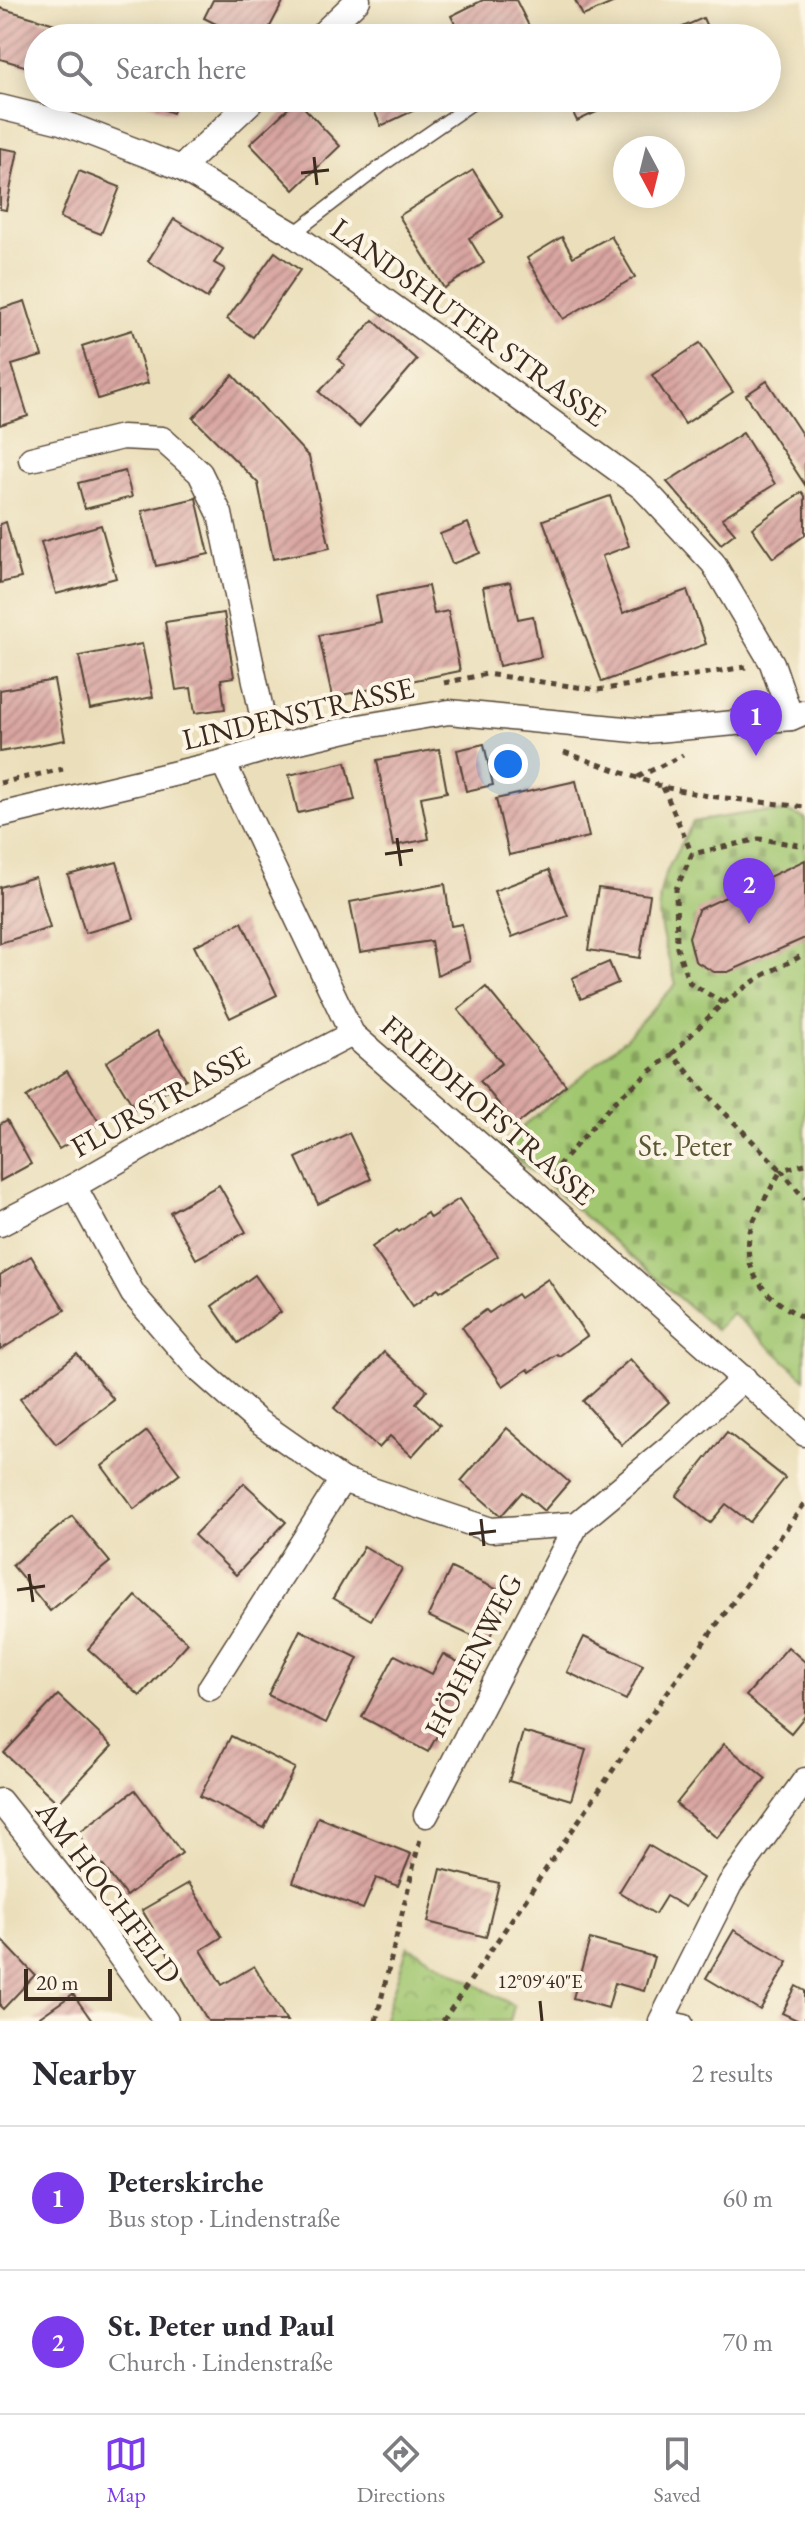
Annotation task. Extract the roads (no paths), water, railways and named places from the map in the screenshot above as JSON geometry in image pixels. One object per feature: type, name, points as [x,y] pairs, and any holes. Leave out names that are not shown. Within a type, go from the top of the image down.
[{"type":"street","points":[[333,24],[358,0]]},
{"type":"street","name":"LANDSHUTER STRASSE","points":[[0,107],[61,122],[181,168],[293,234],[643,488],[713,563],[772,663],[798,715]]},
{"type":"street","points":[[181,168],[240,112]]},
{"type":"street","points":[[31,459],[122,437],[162,439],[200,473],[220,514],[269,748]]},
{"type":"street","name":"LINDENSTRASSE","points":[[0,815],[359,727],[449,712],[645,731],[798,715]]},
{"type":"street","name":"FRIEDHOFSTRASSE","points":[[223,762],[352,1034],[805,1434]]},
{"type":"street","name":"FLURSTRASSE","points":[[0,1224],[352,1034]]},
{"type":"street","name":"HÖHENWEG","points":[[74,1186],[133,1294],[197,1368],[256,1420],[342,1480],[491,1530],[577,1524]]},
{"type":"street","name":"HÖHENWEG","points":[[426,1815],[577,1524],[670,1447],[744,1378]]},
{"type":"street","points":[[210,1688],[342,1480]]},
{"type":"street","points":[[669,2019],[730,1884],[805,1780]]},
{"type":"street","name":"AM HOCHFELD","points":[[0,1801],[84,1906],[166,2021]]},
{"type":"lane","points":[[293,234],[384,164],[460,112]]},
{"type":"place","name":"Peterskirche","points":[[756,756]]},
{"type":"place","name":"St. Peter und Paul","points":[[749,924]]},
{"type":"park label","name":"St. Peter","points":[[685,1145]]}]
